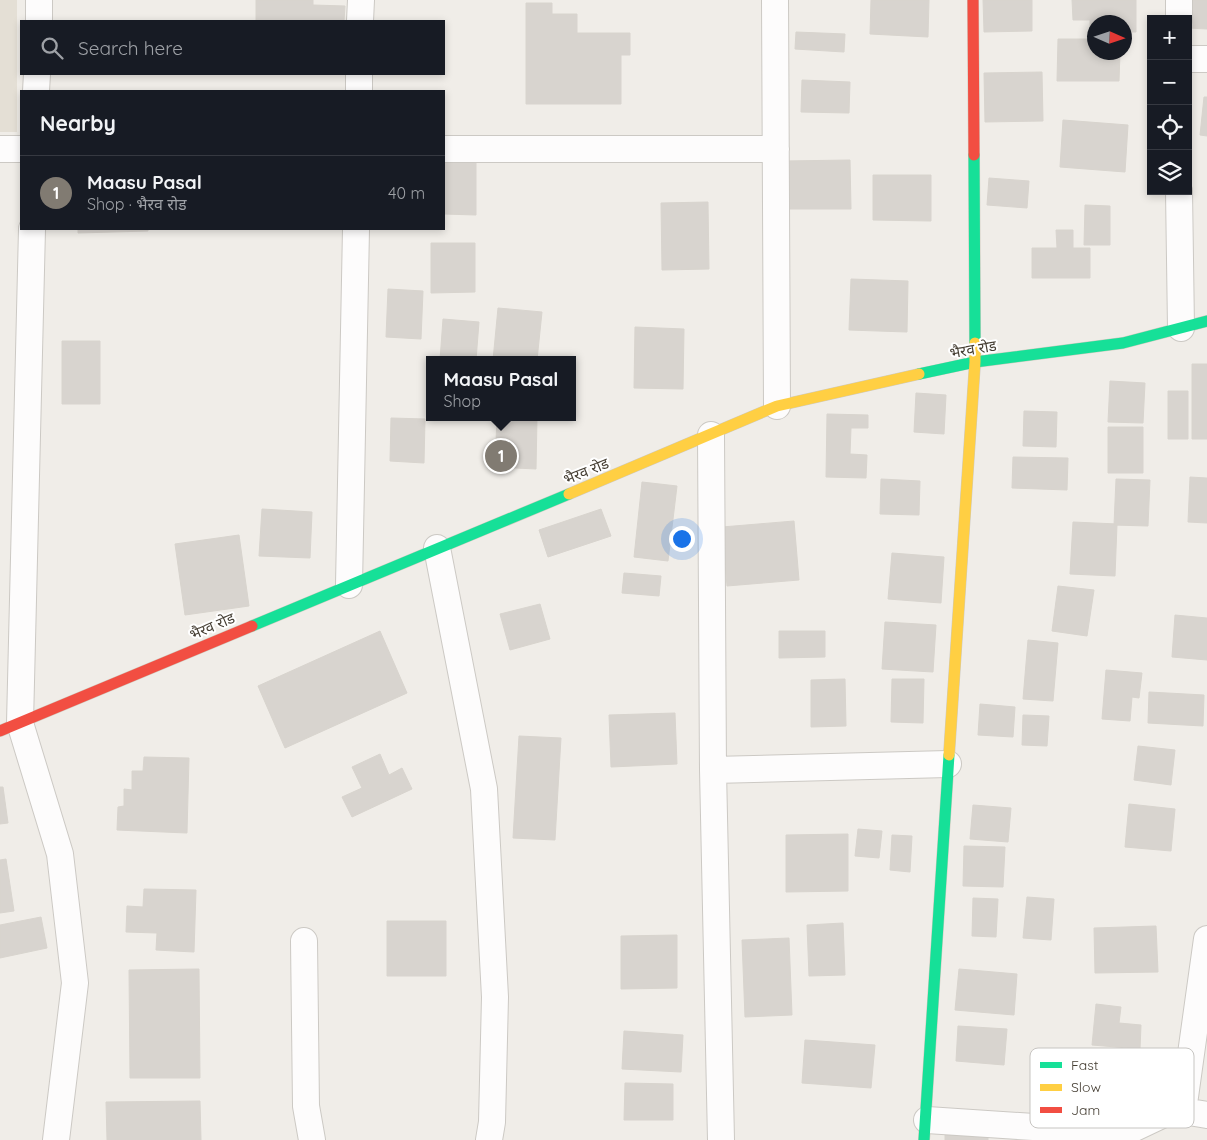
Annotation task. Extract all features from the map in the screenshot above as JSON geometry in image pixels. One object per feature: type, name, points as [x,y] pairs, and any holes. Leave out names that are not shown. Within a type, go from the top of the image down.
[{"type":"main road","points":[[926,1130],[975,362],[973,0]]},
{"type":"main road","name":"भैरव रोड","points":[[10,727],[777,406],[975,362],[1123,343],[1207,321]]},
{"type":"street","points":[[39,0],[39,20]]},
{"type":"street","points":[[360,20],[361,0]]},
{"type":"street","points":[[775,0],[777,406]]},
{"type":"street","points":[[1179,0],[1179,15]]},
{"type":"street","points":[[1192,59],[1207,59]]},
{"type":"street","points":[[36,90],[37,75]]},
{"type":"street","points":[[359,75],[359,90]]},
{"type":"street","points":[[0,149],[20,149]]},
{"type":"street","points":[[445,149],[776,149]]},
{"type":"street","points":[[1179,195],[1180,328]]},
{"type":"street","points":[[32,230],[10,727],[60,854],[75,983],[56,1140]]},
{"type":"street","points":[[349,585],[356,230]]},
{"type":"street","points":[[710,435],[713,770],[721,1140]]},
{"type":"street","points":[[437,548],[484,789],[495,997],[492,1122],[489,1140]]},
{"type":"street","points":[[713,770],[948,764]]},
{"type":"street","points":[[1195,1113],[1207,939]]},
{"type":"street","points":[[304,941],[306,1106],[312,1140]]},
{"type":"street","points":[[926,1130],[1124,1137],[1140,1128]]},
{"type":"shaded area","points":[[0,0],[17,0],[17,132],[0,132]]},
{"type":"building","points":[[256,0],[313,0],[313,5],[345,6],[344,20],[256,20]]},
{"type":"building","points":[[871,0],[929,0],[928,37],[870,34]]},
{"type":"building","points":[[983,0],[1032,0],[1032,31],[984,32]]},
{"type":"building","points":[[1072,0],[1136,0],[1136,32],[1132,32],[1132,15],[1087,15],[1087,20],[1073,20]]},
{"type":"building","points":[[1187,0],[1207,0],[1207,29],[1192,28],[1192,15],[1188,15]]},
{"type":"building","points":[[526,3],[552,3],[552,14],[577,14],[577,33],[630,33],[630,55],[621,55],[621,104],[526,104]]},
{"type":"building","points":[[796,32],[845,34],[844,52],[795,49]]},
{"type":"building","points":[[1058,39],[1087,39],[1087,60],[1120,60],[1119,81],[1057,81]]},
{"type":"building","points":[[1042,72],[1043,121],[985,122],[984,73]]},
{"type":"building","points":[[802,80],[850,82],[849,113],[801,112]]},
{"type":"building","points":[[1204,97],[1207,97],[1207,136],[1200,135]]},
{"type":"building","points":[[1063,120],[1128,125],[1125,172],[1060,167]]},
{"type":"building","points":[[476,153],[476,215],[445,214],[445,154]]},
{"type":"building","points":[[850,160],[851,209],[786,209],[785,161]]},
{"type":"building","points":[[873,175],[931,175],[931,221],[873,220]]},
{"type":"building","points":[[989,178],[1029,181],[1027,208],[987,205]]},
{"type":"building","points":[[708,202],[709,269],[662,270],[661,203]]},
{"type":"building","points":[[1085,205],[1110,206],[1110,245],[1084,245]]},
{"type":"building","points":[[78,230],[148,230],[148,231],[78,233]]},
{"type":"building","points":[[1056,230],[1073,230],[1073,248],[1090,248],[1090,278],[1032,278],[1032,248],[1057,248]]},
{"type":"building","points":[[431,243],[475,243],[475,292],[431,293]]},
{"type":"building","points":[[851,279],[908,281],[907,332],[849,330]]},
{"type":"building","points":[[388,289],[423,291],[421,339],[386,337]]},
{"type":"building","points":[[498,308],[542,312],[537,356],[493,356]]},
{"type":"building","points":[[443,319],[479,322],[476,356],[440,356]]},
{"type":"building","points":[[635,327],[684,329],[683,389],[634,388]]},
{"type":"building","points":[[62,341],[100,341],[100,404],[62,404]]},
{"type":"building","points":[[1192,364],[1207,364],[1207,439],[1192,439]]},
{"type":"building","points":[[1110,381],[1145,383],[1143,423],[1108,422]]},
{"type":"building","points":[[1168,391],[1188,391],[1188,439],[1168,439]]},
{"type":"building","points":[[916,393],[946,395],[944,434],[914,432]]},
{"type":"building","points":[[1024,411],[1057,412],[1056,447],[1023,446]]},
{"type":"building","points":[[827,414],[868,415],[868,428],[851,428],[850,454],[867,455],[866,478],[826,477]]},
{"type":"building","points":[[391,418],[425,419],[424,463],[390,461]]},
{"type":"building","points":[[497,421],[537,421],[536,469],[495,467]]},
{"type":"building","points":[[1108,427],[1143,427],[1143,473],[1108,473]]},
{"type":"building","points":[[1013,457],[1068,458],[1067,490],[1012,488]]},
{"type":"building","points":[[1190,477],[1207,478],[1207,523],[1188,522]]},
{"type":"building","points":[[881,479],[920,481],[919,515],[880,514]]},
{"type":"building","points":[[1116,479],[1150,480],[1148,526],[1114,525]]},
{"type":"building","points":[[642,482],[677,486],[668,561],[634,557]]},
{"type":"building","points":[[262,509],[312,512],[310,558],[259,556]]},
{"type":"building","points":[[601,509],[611,536],[548,557],[539,530]]},
{"type":"building","points":[[794,521],[799,580],[727,586],[722,527]]},
{"type":"building","points":[[1073,522],[1117,524],[1115,576],[1070,574]]},
{"type":"building","points":[[239,535],[249,606],[185,615],[175,544]]},
{"type":"building","points":[[892,553],[944,557],[941,603],[888,599]]},
{"type":"building","points":[[624,573],[661,576],[659,596],[622,593]]},
{"type":"building","points":[[1058,586],[1094,590],[1087,636],[1052,631]]},
{"type":"building","points":[[540,604],[550,639],[510,650],[500,614]]},
{"type":"building","points":[[1175,615],[1207,618],[1207,660],[1172,657]]},
{"type":"building","points":[[885,622],[936,625],[933,672],[882,669]]},
{"type":"building","points":[[380,631],[407,693],[285,748],[258,686]]},
{"type":"building","points":[[779,631],[825,631],[825,657],[779,658]]},
{"type":"building","points":[[1028,640],[1058,643],[1053,701],[1023,699]]},
{"type":"building","points":[[1106,670],[1142,673],[1139,698],[1132,697],[1130,721],[1102,719]]},
{"type":"building","points":[[845,679],[846,726],[811,727],[811,680]]},
{"type":"building","points":[[892,679],[924,679],[923,723],[891,722]]},
{"type":"building","points":[[1149,692],[1204,695],[1203,726],[1148,723]]},
{"type":"building","points":[[980,704],[1015,707],[1013,737],[978,735]]},
{"type":"building","points":[[675,713],[677,764],[611,767],[609,715]]},
{"type":"building","points":[[1023,715],[1049,716],[1047,746],[1022,745]]},
{"type":"building","points":[[519,736],[561,738],[555,840],[513,838]]},
{"type":"building","points":[[1138,746],[1175,750],[1171,785],[1134,780]]},
{"type":"building","points":[[380,754],[389,775],[402,768],[412,789],[352,817],[342,797],[362,788],[352,767]]},
{"type":"building","points":[[144,757],[189,758],[187,833],[117,830],[118,807],[124,806],[124,789],[132,790],[132,771],[143,771]]},
{"type":"building","points":[[0,787],[3,787],[8,823],[0,824]]},
{"type":"building","points":[[1129,804],[1175,809],[1171,851],[1125,847]]},
{"type":"building","points":[[973,805],[1011,808],[1008,842],[970,839]]},
{"type":"building","points":[[858,829],[882,831],[879,858],[855,856]]},
{"type":"building","points":[[848,834],[848,891],[786,892],[786,835]]},
{"type":"building","points":[[892,835],[912,836],[910,872],[890,870]]},
{"type":"building","points":[[964,846],[1005,847],[1003,887],[963,886]]},
{"type":"building","points":[[6,859],[14,911],[0,913],[0,860]]},
{"type":"building","points":[[144,889],[196,890],[194,952],[156,950],[157,933],[126,932],[127,906],[143,907]]},
{"type":"building","points":[[1027,897],[1054,899],[1051,940],[1023,938]]},
{"type":"building","points":[[973,898],[998,899],[996,937],[972,936]]},
{"type":"building","points":[[41,917],[47,948],[0,958],[0,925]]},
{"type":"building","points":[[387,921],[446,921],[446,976],[387,976]]},
{"type":"building","points":[[843,923],[845,975],[809,976],[807,925]]},
{"type":"building","points":[[1156,926],[1158,972],[1095,973],[1094,928]]},
{"type":"building","points":[[677,935],[677,988],[621,989],[621,936]]},
{"type":"building","points":[[789,938],[792,1015],[745,1017],[742,940]]},
{"type":"building","points":[[199,969],[200,1078],[130,1078],[129,970]]},
{"type":"building","points":[[959,969],[1017,974],[1014,1015],[955,1010]]},
{"type":"building","points":[[1096,1004],[1121,1007],[1119,1023],[1141,1025],[1140,1048],[1092,1045]]},
{"type":"building","points":[[958,1026],[1007,1029],[1004,1065],[956,1061]]},
{"type":"building","points":[[624,1031],[683,1035],[681,1072],[622,1069]]},
{"type":"building","points":[[805,1040],[875,1045],[871,1088],[802,1083]]},
{"type":"building","points":[[625,1083],[673,1084],[673,1120],[624,1120]]},
{"type":"building","points":[[200,1101],[201,1140],[107,1140],[106,1102]]},
{"type":"building","points":[[945,1133],[988,1134],[988,1140],[945,1140]]},
{"type":"traffic: fast","points":[[974,155],[975,343]]},
{"type":"traffic: fast","points":[[919,374],[975,362],[1123,343],[1207,321]]},
{"type":"traffic: fast","points":[[252,626],[569,494]]},
{"type":"traffic: fast","points":[[924,1140],[949,755]]},
{"type":"traffic: slow","points":[[949,755],[975,343]]},
{"type":"traffic: slow","points":[[569,494],[777,406],[919,374]]},
{"type":"traffic: jam","points":[[973,0],[974,155]]},
{"type":"traffic: jam","points":[[0,731],[252,626]]},
{"type":"place","name":"Maasu Pasal","points":[[501,456]]}]
